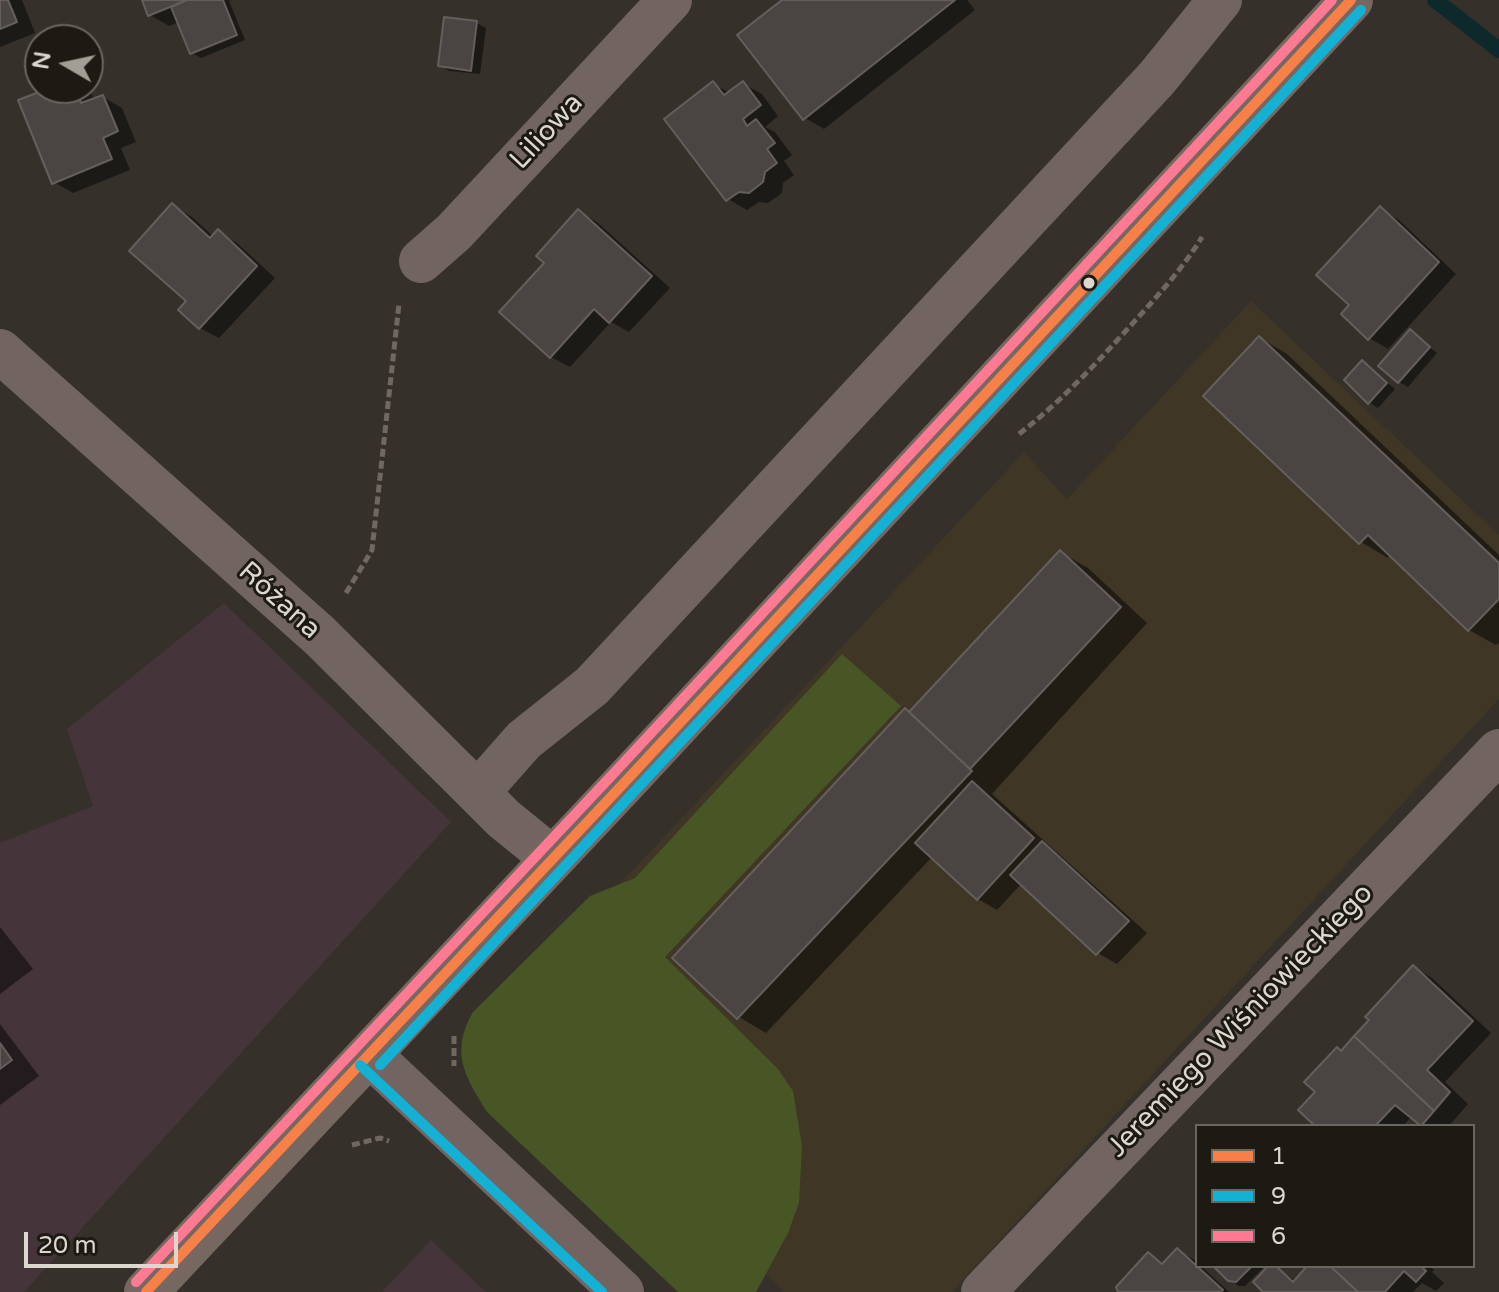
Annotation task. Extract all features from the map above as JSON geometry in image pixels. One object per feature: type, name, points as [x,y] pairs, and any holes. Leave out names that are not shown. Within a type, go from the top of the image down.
[{"type":"main road","points":[[146,1292],[370,1055],[1337,5]]},
{"type":"street","name":"Liliowa","points":[[421,261],[454,232],[670,0]]},
{"type":"street","points":[[478,792],[524,740],[592,686],[1157,78],[1220,0]]},
{"type":"street","name":"Różana","points":[[0,351],[320,636],[504,819],[552,858]]},
{"type":"street","name":"Jeremiego Wiśniowieckiego","points":[[983,1292],[1499,751]]},
{"type":"street","points":[[370,1055],[622,1292]]},
{"type":"path","points":[[320,636],[372,550],[399,300],[407,278],[421,261]]},
{"type":"shaded area","points":[[1251,301],[1499,535],[1499,699],[952,1292],[784,1292],[501,1011],[1024,452],[1067,499]]},
{"type":"shaded area","points":[[224,603],[451,822],[24,1292],[0,1292],[0,843],[93,806],[67,729]]},
{"type":"shaded area","points":[[431,1240],[486,1292],[382,1292]]},
{"type":"green space","points":[[842,654],[901,706],[665,957],[778,1069],[793,1091],[802,1146],[799,1203],[788,1233],[756,1292],[678,1292],[487,1112],[466,1075],[462,1039],[473,1012],[590,896],[635,878]]},
{"type":"building","points":[[0,0],[8,0],[17,22],[0,29]]},
{"type":"building","points":[[142,0],[187,0],[148,16]]},
{"type":"building","points":[[187,0],[223,0],[237,35],[190,54],[171,7]]},
{"type":"building","points":[[782,0],[955,0],[803,120],[737,35]]},
{"type":"building","points":[[444,17],[477,21],[471,71],[438,66]]},
{"type":"building","points":[[713,81],[724,95],[743,81],[761,105],[743,119],[747,126],[756,119],[775,143],[767,149],[777,163],[765,172],[763,182],[749,193],[739,192],[726,201],[664,119]]},
{"type":"building","points":[[104,97],[118,131],[103,138],[112,159],[52,184],[18,100],[24,98],[24,104],[104,104]]},
{"type":"building","points":[[172,203],[210,238],[218,229],[257,266],[199,329],[178,310],[186,301],[129,251]]},
{"type":"building","points":[[1380,206],[1439,262],[1368,340],[1341,314],[1349,305],[1316,275]]},
{"type":"building","points":[[578,209],[652,276],[609,323],[594,309],[550,358],[499,312],[544,263],[536,256]]},
{"type":"building","points":[[1410,329],[1430,347],[1398,383],[1378,366]]},
{"type":"building","points":[[1259,336],[1499,563],[1499,599],[1468,631],[1368,535],[1359,544],[1203,396]]},
{"type":"building","points":[[1362,360],[1387,383],[1368,404],[1344,380]]},
{"type":"building","points":[[1060,550],[1121,607],[970,769],[909,712]]},
{"type":"building","points":[[905,708],[972,771],[737,1019],[672,958]]},
{"type":"building","points":[[972,781],[1034,838],[977,900],[915,843]]},
{"type":"building","points":[[1042,841],[1129,921],[1096,955],[1010,875]]},
{"type":"building","points":[[1413,965],[1473,1021],[1427,1070],[1450,1092],[1434,1111],[1354,1036],[1369,1020],[1365,1017]]},
{"type":"building","points":[[1354,1036],[1434,1111],[1423,1124],[1395,1105],[1377,1124],[1313,1124],[1298,1110],[1315,1092],[1304,1082],[1337,1047],[1341,1051]]},
{"type":"building","points":[[0,1043],[12,1060],[0,1069]]},
{"type":"building","points":[[1177,1248],[1195,1268],[1199,1268],[1223,1290],[1118,1292],[1116,1287],[1148,1252],[1162,1264]]},
{"type":"building","points":[[1215,1268],[1250,1268],[1236,1282],[1228,1281]]},
{"type":"building","points":[[1266,1268],[1278,1268],[1293,1282],[1305,1268],[1332,1268],[1358,1292],[1263,1292],[1253,1282]]},
{"type":"building","points":[[1332,1268],[1423,1268],[1426,1271],[1416,1282],[1404,1271],[1385,1292],[1358,1292]]},
{"type":"waterway","points":[[1435,0],[1499,50]]},
{"type":"transit line","name":"6","points":[[136,1282],[1332,0]]},
{"type":"transit line","name":"1","points":[[146,1292],[1351,0]]},
{"type":"transit line","name":"9","points":[[380,1065],[1361,10]]},
{"type":"transit line","name":"9","points":[[360,1065],[602,1292]]}]
